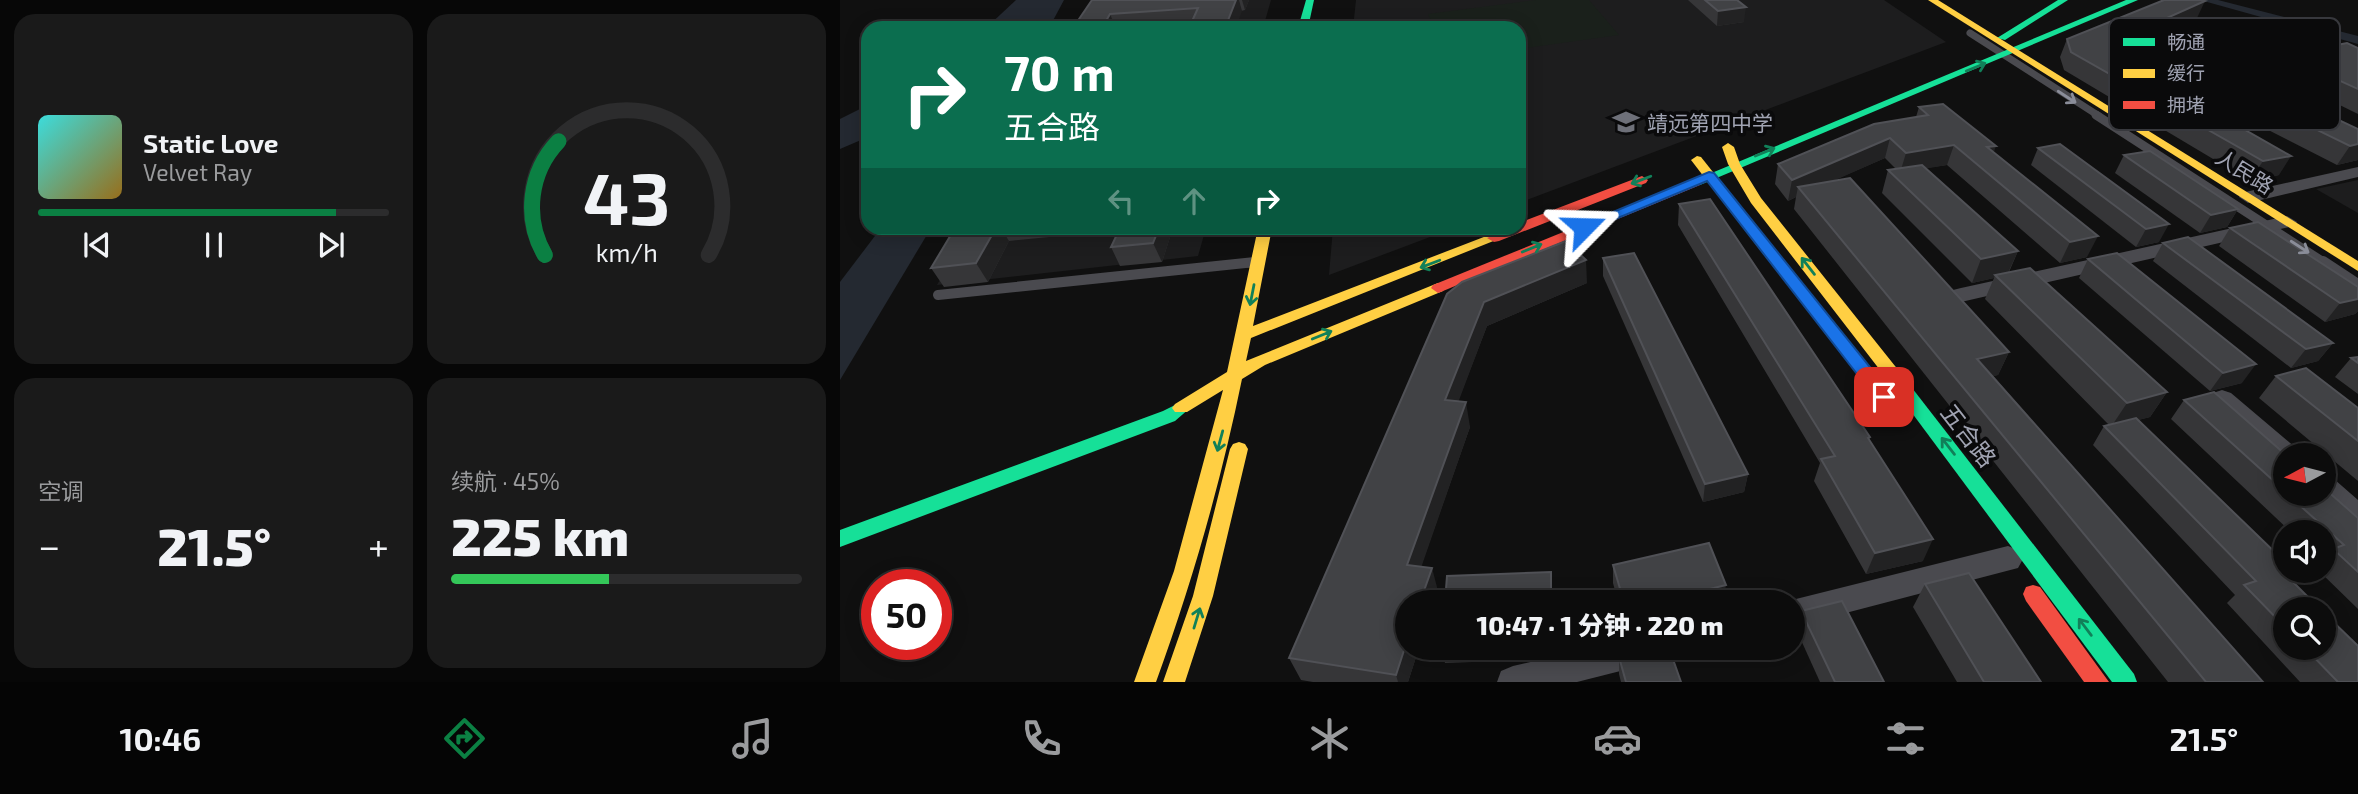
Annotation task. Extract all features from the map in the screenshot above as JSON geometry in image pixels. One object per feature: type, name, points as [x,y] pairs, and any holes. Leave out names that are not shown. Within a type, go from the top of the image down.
[{"type":"main road","points":[[1305,21],[1310,0]]},
{"type":"main road","points":[[1320,21],[1324,0]]},
{"type":"main road","name":"人民路","points":[[1932,0],[2009,54],[2109,112]]},
{"type":"main road","name":"人民路","points":[[1961,0],[2032,43],[2051,68],[2109,105]]},
{"type":"main road","points":[[1909,76],[1992,43],[2064,0]]},
{"type":"main road","points":[[840,539],[1169,415],[1259,361],[1734,164],[2009,54],[2127,1]]},
{"type":"main road","name":"人民路","points":[[2140,130],[2253,196],[2288,201]]},
{"type":"main road","name":"人民路","points":[[2149,130],[2253,196],[2278,224],[2358,267]]},
{"type":"main road","name":"五合路","points":[[1709,176],[1690,161],[1734,145],[1734,164],[1756,200],[1975,480],[2126,682]]},
{"type":"main road","points":[[1526,226],[1658,174]]},
{"type":"main road","points":[[1709,176],[1786,273]]},
{"type":"main road","points":[[1145,682],[1171,616],[1237,375],[1264,235]]},
{"type":"main road","points":[[1244,335],[1503,235]]},
{"type":"main road","points":[[1253,388],[1269,303]]},
{"type":"main road","points":[[1174,682],[1187,649],[1213,562],[1244,428]]},
{"type":"main road","points":[[2012,565],[2098,682]]},
{"type":"street","points":[[2253,196],[2358,172]]},
{"type":"street","points":[[1961,295],[2278,224]]},
{"type":"street","points":[[2222,399],[2273,443]]},
{"type":"street","points":[[2336,497],[2358,516]]},
{"type":"street","points":[[1805,610],[2012,565]]},
{"type":"street","points":[[1513,682],[1603,660]]},
{"type":"lane","points":[[1970,33],[1992,43]]},
{"type":"lane","points":[[2009,54],[2109,117]]},
{"type":"lane","points":[[2129,130],[2278,224],[2358,284]]},
{"type":"lane","points":[[938,295],[1258,262]]},
{"type":"shaded area","points":[[1016,0],[1064,0],[1053,21],[994,21]]},
{"type":"shaded area","points":[[1106,0],[1271,0],[1265,21],[1093,21]]},
{"type":"shaded area","name":"靖远第四中学","points":[[1356,0],[1884,0],[1946,42],[1526,200],[1526,21],[1354,21]]},
{"type":"shaded area","points":[[1536,0],[1589,0],[1619,35],[1526,48],[1526,21],[1431,21],[1428,14]]},
{"type":"shaded area","points":[[861,108],[861,140],[840,149],[840,119]]},
{"type":"shaded area","points":[[2358,180],[2358,213],[2316,189]]},
{"type":"shaded area","points":[[876,235],[927,235],[840,380],[840,282]]},
{"type":"shaded area","points":[[965,235],[1204,235],[1198,256],[937,285]]},
{"type":"shaded area","points":[[1332,235],[1435,235],[1329,275]]},
{"type":"building","points":[[1092,0],[1236,0],[1228,21],[1192,21],[1198,8],[1110,14],[1106,21],[1078,21]]},
{"type":"building","points":[[1705,0],[1737,0],[1746,7],[1718,11]]},
{"type":"building","points":[[2164,0],[2205,1],[2169,17],[2171,18],[2119,18]]},
{"type":"building","points":[[2109,22],[2109,74],[2071,52],[2067,39]]},
{"type":"building","points":[[2347,43],[2358,48],[2358,89],[2340,81],[2340,44]]},
{"type":"building","points":[[1943,104],[1996,146],[1987,147],[2098,236],[2070,242],[1954,145],[1906,153],[1890,138],[1792,180],[1778,164],[1874,124],[1928,115],[1919,107]]},
{"type":"building","points":[[2340,120],[2358,129],[2358,144],[2350,146],[2317,130],[2340,130]]},
{"type":"building","points":[[2208,130],[2245,130],[2291,156],[2263,161]]},
{"type":"building","points":[[2060,144],[2169,224],[2146,229],[2038,148]]},
{"type":"building","points":[[2150,151],[2238,209],[2211,215],[2124,155]]},
{"type":"building","points":[[1922,165],[2018,251],[1981,259],[1888,170]]},
{"type":"building","points":[[1850,178],[2009,352],[1977,359],[2263,682],[2206,682],[1798,187]]},
{"type":"building","points":[[1710,199],[1870,437],[1868,438],[1933,539],[1875,553],[1821,459],[1835,456],[1679,204]]},
{"type":"building","points":[[2258,222],[2358,287],[2358,299],[2340,303],[2230,228]]},
{"type":"building","points":[[951,235],[992,235],[976,263],[931,268]]},
{"type":"building","points":[[1117,235],[1156,235],[1153,243],[1111,247]]},
{"type":"building","points":[[2188,237],[2333,343],[2306,349],[2163,243]]},
{"type":"building","points":[[1566,241],[1586,260],[1484,302],[1445,400],[1466,402],[1407,565],[1432,568],[1424,590],[1395,590],[1395,660],[1401,660],[1396,675],[1289,658],[1447,294],[1462,282]]},
{"type":"building","points":[[1634,253],[1748,474],[1705,484],[1603,258]]},
{"type":"building","points":[[2117,253],[2256,364],[2223,373],[2088,259]]},
{"type":"building","points":[[2030,268],[2167,392],[2127,403],[1995,275]]},
{"type":"building","points":[[2306,368],[2358,408],[2358,441],[2276,376]]},
{"type":"building","points":[[2214,392],[2273,444],[2273,480],[2184,400]]},
{"type":"building","points":[[2136,418],[2273,550],[2273,583],[2294,583],[2308,597],[2273,597],[2273,615],[2244,585],[2256,581],[2104,426]]},
{"type":"building","points":[[2336,499],[2358,518],[2358,572],[2336,552],[2336,548],[2344,545],[2336,538],[2336,520],[2316,520],[2300,506],[2336,506]]},
{"type":"building","points":[[1709,543],[1726,585],[1706,590],[1620,590],[1613,565]]},
{"type":"building","points":[[1551,572],[1551,590],[1446,590],[1447,576]]},
{"type":"building","points":[[1969,573],[2041,682],[1984,682],[1925,584]]},
{"type":"building","points":[[1842,601],[1884,682],[1835,682],[1805,619],[1805,610]]},
{"type":"building","points":[[2336,625],[2358,646],[2358,682],[2338,682],[2317,660],[2336,660]]},
{"type":"building","points":[[1620,660],[1673,660],[1681,682],[1626,682]]},
{"type":"waterway","points":[[2205,0],[2274,18]]},
{"type":"waterway","points":[[2340,35],[2358,40]]},
{"type":"traffic: fast","points":[[1305,21],[1310,0]]},
{"type":"traffic: fast","points":[[2002,38],[2064,0]]},
{"type":"traffic: fast","points":[[1696,182],[2134,0]]},
{"type":"traffic: fast","points":[[1889,370],[2126,682]]},
{"type":"traffic: fast","points":[[840,539],[1169,416],[1181,408]]},
{"type":"traffic: slow","points":[[1932,0],[2109,111]]},
{"type":"traffic: slow","points":[[2139,130],[2358,267]]},
{"type":"traffic: slow","points":[[1728,147],[1734,164],[1756,200],[1889,370]]},
{"type":"traffic: slow","points":[[1697,160],[1773,257]]},
{"type":"traffic: slow","points":[[1145,682],[1166,627],[1201,515],[1242,344],[1264,235]]},
{"type":"traffic: slow","points":[[1244,335],[1494,238]]},
{"type":"traffic: slow","points":[[1181,408],[1259,361],[1438,288]]},
{"type":"traffic: slow","points":[[1174,682],[1203,596],[1239,449]]},
{"type":"traffic: jam","points":[[1526,225],[1642,180]]},
{"type":"traffic: jam","points":[[1438,288],[1696,182]]},
{"type":"traffic: jam","points":[[1494,238],[1502,235]]},
{"type":"traffic: jam","points":[[2033,594],[2098,682]]},
{"type":"place","name":"靖远第四中学","points":[[1626,122]]},
{"type":"route","points":[[1584,227],[1709,176],[1884,397]]}]
